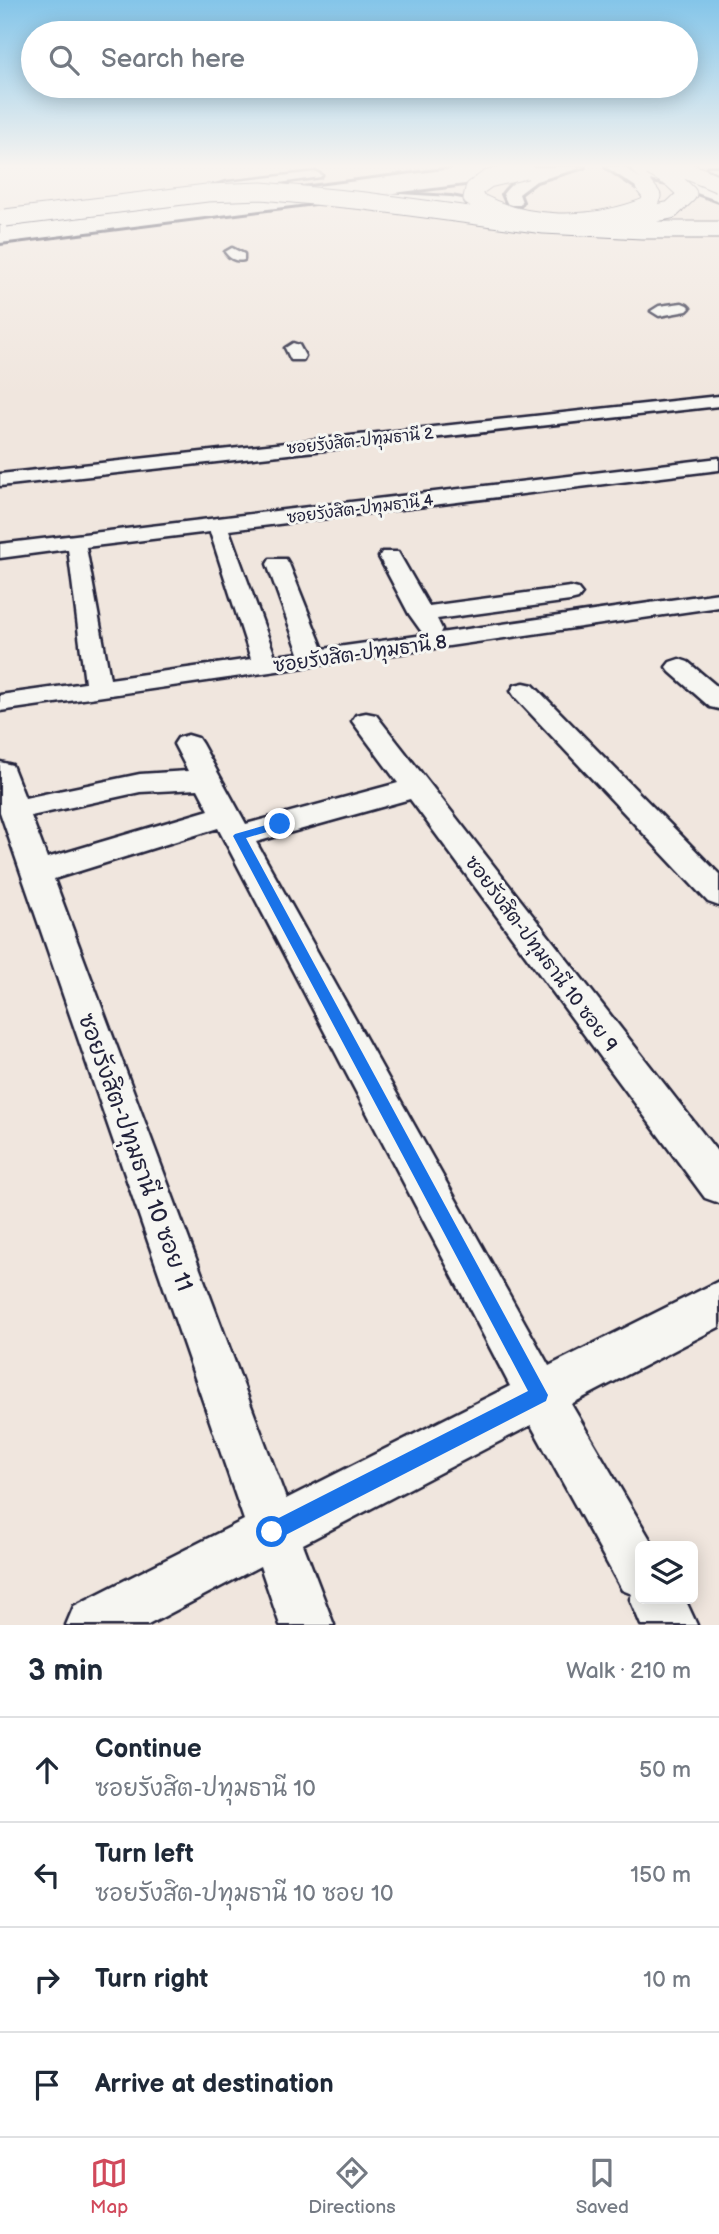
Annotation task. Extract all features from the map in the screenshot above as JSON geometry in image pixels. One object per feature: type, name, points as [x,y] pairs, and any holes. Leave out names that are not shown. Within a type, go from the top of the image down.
[{"type":"street","points":[[659,312],[682,308]]},
{"type":"street","name":"ซอยรังสิต-ปทุมธานี 2","points":[[0,480],[719,401]]},
{"type":"street","name":"ซอยรังสิต-ปทุมธานี 4","points":[[0,551],[719,464]]},
{"type":"street","points":[[220,533],[266,666]]},
{"type":"street","points":[[78,551],[99,689]]},
{"type":"street","points":[[390,557],[437,642]]},
{"type":"street","points":[[278,564],[314,659]]},
{"type":"street","points":[[421,614],[570,594]]},
{"type":"street","name":"ซอยรังสิต-ปทุมธานี 8","points":[[0,703],[719,600]]},
{"type":"street","points":[[679,667],[719,701]]},
{"type":"street","points":[[524,691],[719,894]]},
{"type":"street","name":"ซอยรังสิต-ปทุมธานี 10 ซอย 9","points":[[366,721],[719,1185]]},
{"type":"street","points":[[187,744],[540,1395],[635,1563]]},
{"type":"street","name":"ซอยรังสิต-ปทุมธานี 10 ซอย 11","points":[[2,771],[36,873],[307,1625]]},
{"type":"street","points":[[14,810],[140,783],[206,779]]},
{"type":"street","points":[[36,873],[233,826],[416,788]]},
{"type":"street","points":[[93,1625],[719,1303]]},
{"type":"street","points":[[659,1604],[670,1625]]},
{"type":"route","points":[[272,1532],[540,1395],[239,836],[280,824]]}]
